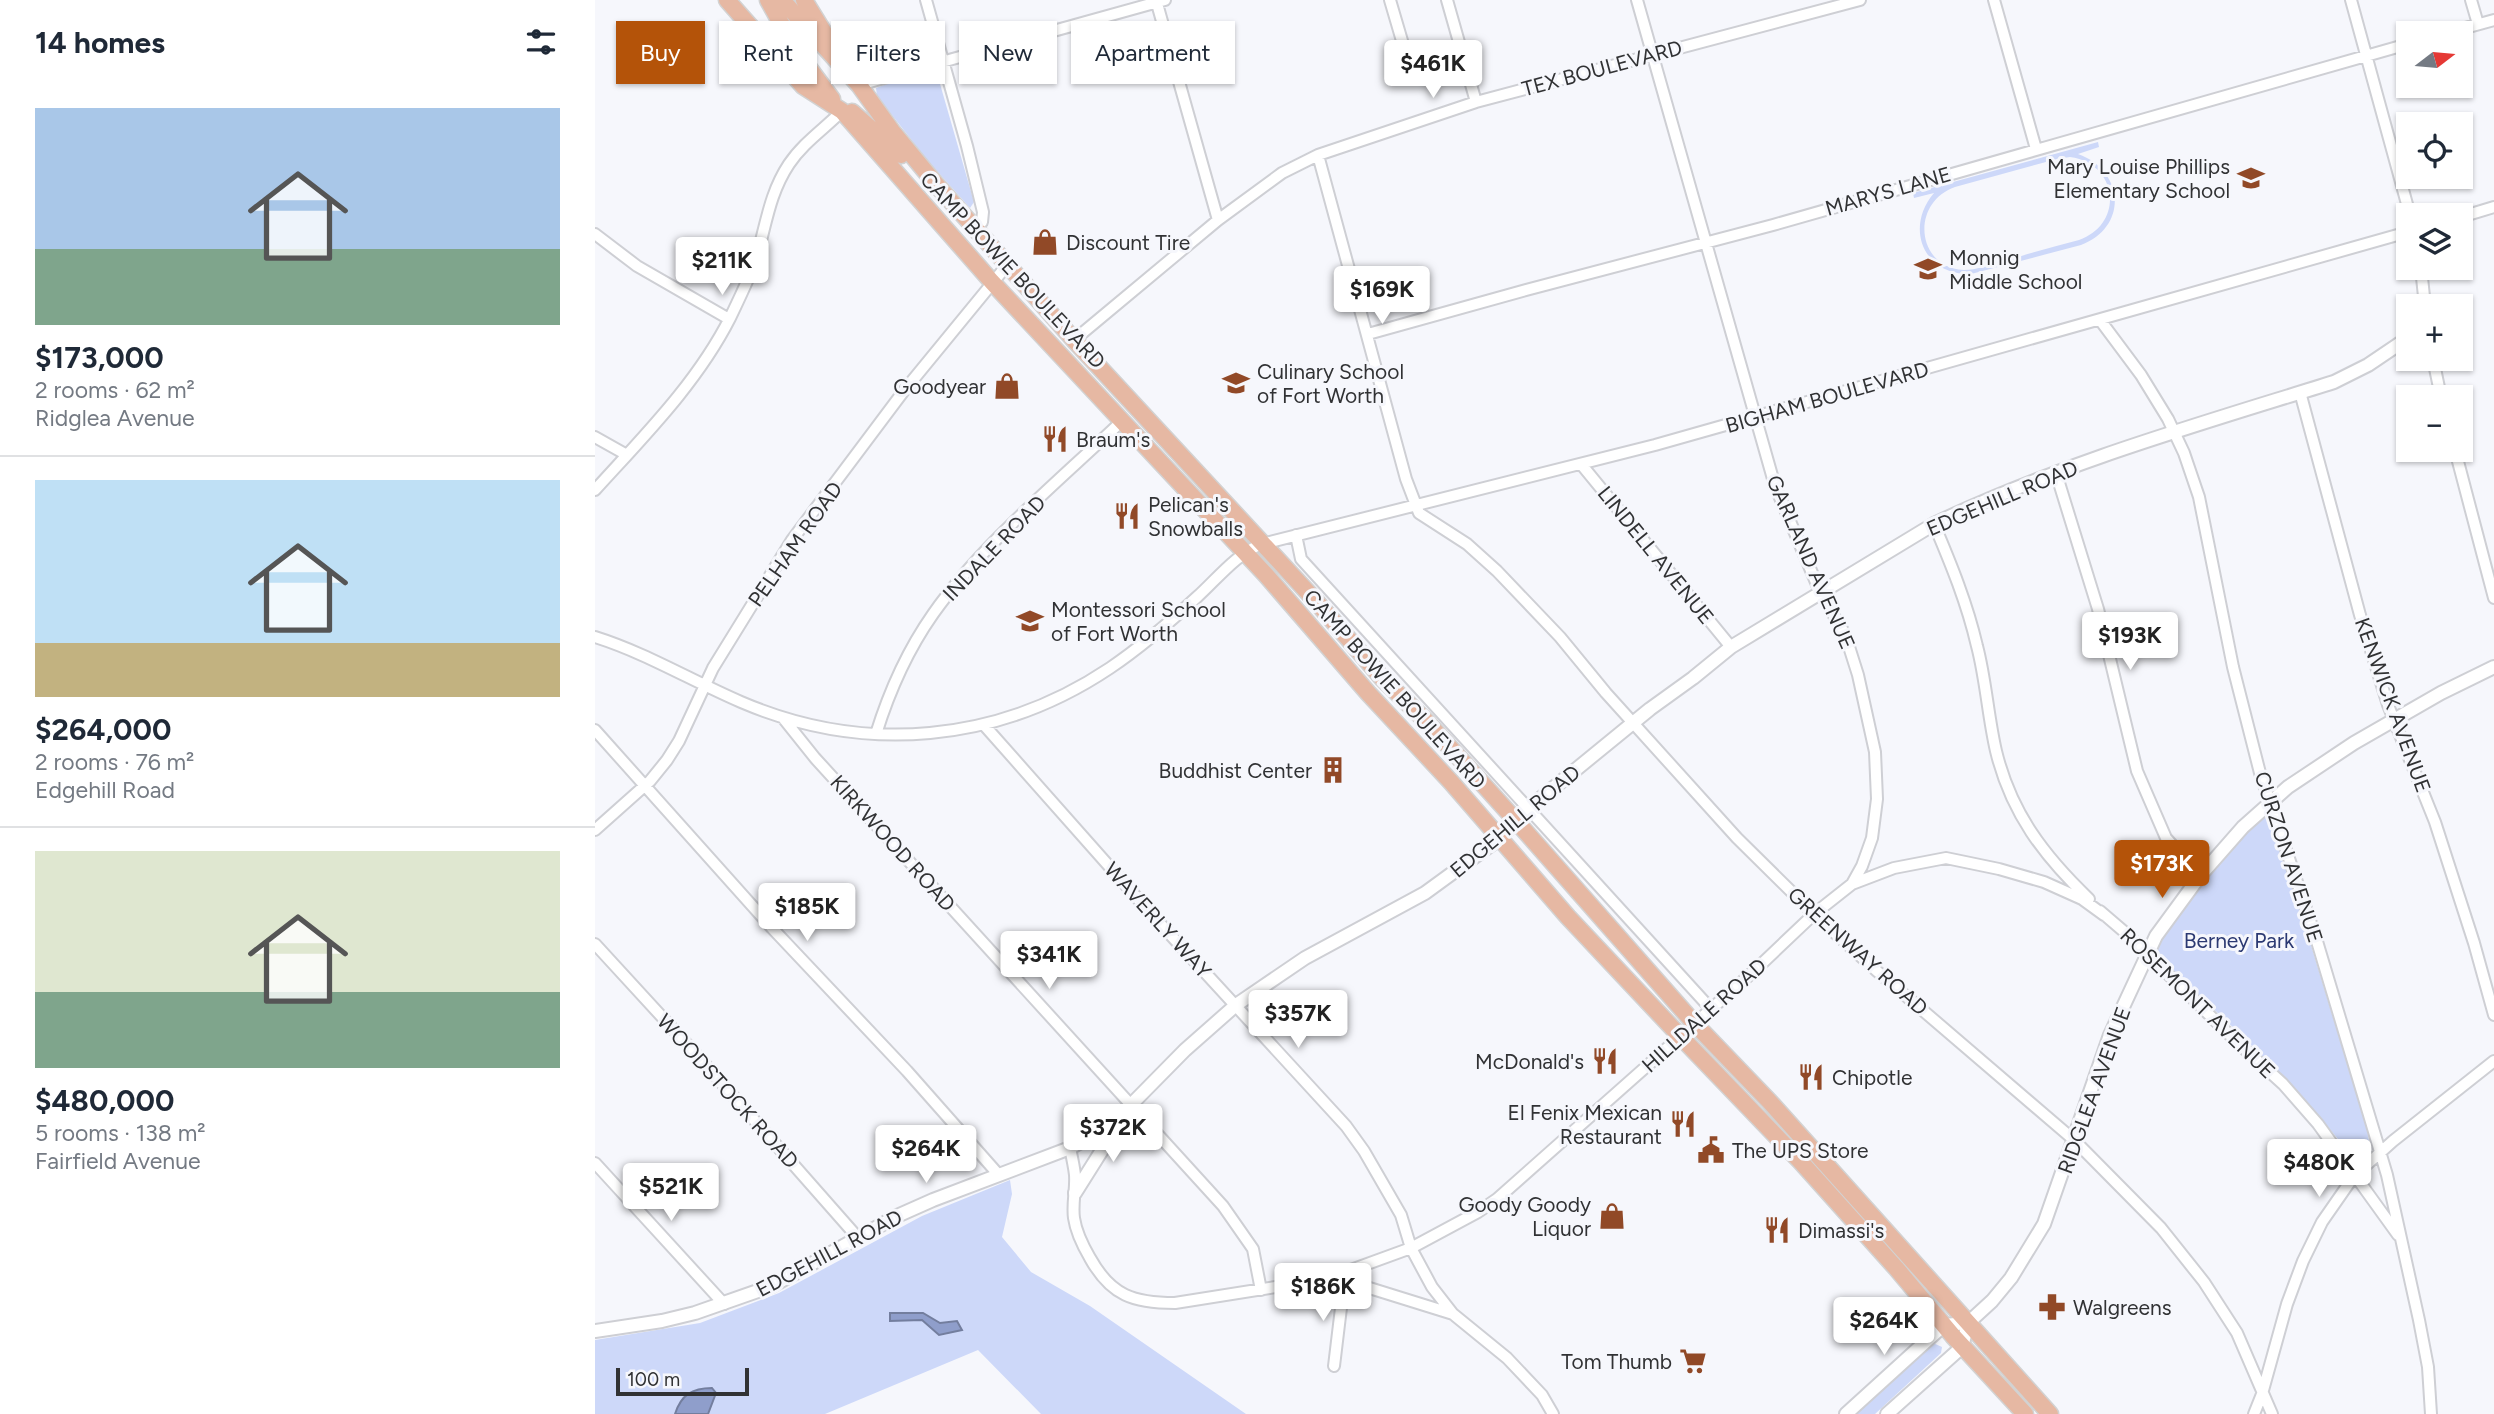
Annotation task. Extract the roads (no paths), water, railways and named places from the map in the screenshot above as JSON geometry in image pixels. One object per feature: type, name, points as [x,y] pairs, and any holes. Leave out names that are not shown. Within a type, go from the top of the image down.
[{"type":"main road","name":"CAMP BOWIE BOULEVARD","points":[[727,0],[803,86],[842,111],[987,275],[1245,553],[1499,839],[1680,1037],[1801,1162],[1962,1347],[2025,1414]]},
{"type":"main road","points":[[768,0],[807,68],[842,111],[849,110],[856,114],[921,174],[935,183]]},
{"type":"main road","name":"CAMP BOWIE BOULEVARD","points":[[782,0],[859,85],[892,131],[935,183],[1075,340],[1383,679],[1427,722],[1694,1023],[1769,1101],[2050,1414]]},
{"type":"main road","points":[[804,0],[859,85]]},
{"type":"main road","points":[[900,178],[909,180],[956,227],[975,226],[973,239],[987,275]]},
{"type":"main road","points":[[1060,353],[1075,340]]},
{"type":"main road","points":[[1123,420],[1136,407]]},
{"type":"main road","points":[[1368,693],[1383,679]]},
{"type":"main road","points":[[1801,1162],[1835,1193],[1840,1194],[1848,1189]]},
{"type":"street","points":[[926,0],[932,21]]},
{"type":"street","points":[[1390,0],[1405,51]]},
{"type":"street","points":[[1447,0],[1476,102]]},
{"type":"street","name":"GARLAND AVENUE","points":[[1637,0],[1781,505],[1821,594],[1845,634],[1858,675],[1875,752],[1877,799],[1872,838],[1852,884]]},
{"type":"street","name":"TEX BOULEVARD","points":[[1075,340],[1218,220],[1282,173],[1318,155],[1476,102],[1860,0]]},
{"type":"street","points":[[1994,0],[2036,149]]},
{"type":"street","points":[[2351,0],[2407,203]]},
{"type":"street","points":[[2471,0],[2478,24]]},
{"type":"street","points":[[945,61],[1159,1],[1218,220]]},
{"type":"street","points":[[2473,25],[2494,20]]},
{"type":"street","name":"MARYS LANE","points":[[1368,334],[1525,289],[1705,243],[2396,48]]},
{"type":"street","points":[[945,70],[983,212],[982,222],[975,226]]},
{"type":"street","points":[[595,490],[687,386],[729,319],[756,257],[771,197],[788,166],[801,149],[842,111]]},
{"type":"street","points":[[1318,155],[1406,478],[1416,506]]},
{"type":"street","points":[[2473,214],[2494,208]]},
{"type":"street","points":[[595,234],[637,267],[729,319]]},
{"type":"street","name":"BIGHAM BOULEVARD","points":[[595,637],[629,649],[705,686],[783,718],[876,734],[936,734],[984,725],[1067,695],[1113,666],[1170,622],[1245,553],[1262,544],[1756,417],[2396,235]]},
{"type":"street","name":"PELHAM ROAD","points":[[595,830],[646,785],[667,760],[679,741],[713,668],[792,540],[987,275],[1009,264]]},
{"type":"street","name":"CURZON AVENUE","points":[[2100,320],[2141,375],[2175,432],[2199,497],[2247,723],[2270,802],[2316,938],[2380,1153],[2402,1240],[2425,1355],[2431,1414]]},
{"type":"street","name":"EDGEHILL ROAD","points":[[595,1331],[662,1321],[724,1304],[772,1286],[897,1216],[998,1174],[1070,1148],[1118,1118],[1236,1005],[1305,958],[1425,893],[1499,839],[1530,807],[1731,647],[1934,524],[2056,473],[2334,382],[2368,365],[2396,346]]},
{"type":"street","name":"KENWICK AVENUE","points":[[2300,393],[2360,615],[2394,720],[2435,821],[2494,1015]]},
{"type":"street","name":"INDALE ROAD","points":[[876,734],[902,665],[932,615],[963,576],[1123,420]]},
{"type":"street","points":[[595,437],[627,455]]},
{"type":"street","points":[[2458,462],[2494,598]]},
{"type":"street","name":"LINDELL AVENUE","points":[[1581,464],[1731,647]]},
{"type":"street","points":[[2056,473],[2098,609],[2137,771],[2166,838],[2200,876]]},
{"type":"street","name":"GREENWAY ROAD","points":[[1416,506],[1419,513],[1468,544],[1497,571],[1560,637],[1737,838],[1814,914],[2074,1140],[2161,1228],[2204,1282],[2237,1333],[2272,1414]]},
{"type":"street","name":"ROSEMONT AVENUE","points":[[1934,524],[1963,593],[1977,645],[1995,748],[2011,797],[2038,845],[2104,915],[2148,953],[2283,1084],[2318,1124],[2402,1240]]},
{"type":"street","points":[[1296,535],[1301,559],[1530,807],[1711,1009]]},
{"type":"street","name":"RIDGLEA AVENUE","points":[[1968,1323],[1992,1301],[2011,1278],[2038,1234],[2059,1186],[2110,1035],[2156,936],[2200,876],[2243,827],[2270,802],[2318,766],[2441,693],[2494,667]]},
{"type":"street","name":"KIRKWOOD ROAD","points":[[783,718],[815,758],[1223,1206],[1252,1249],[1261,1290]]},
{"type":"street","name":"WAVERLY WAY","points":[[984,725],[1155,918],[1346,1126],[1364,1151],[1401,1215],[1411,1248],[1432,1287],[1453,1314],[1507,1358],[1542,1395],[1553,1414]]},
{"type":"street","points":[[595,730],[998,1174]]},
{"type":"street","name":"HILLDALE ROAD","points":[[1070,1148],[1075,1174],[1074,1218],[1081,1242],[1100,1277],[1122,1294],[1145,1302],[1175,1303],[1327,1279],[1411,1248],[1497,1199],[1814,914],[1852,884],[1894,868],[1947,859],[1999,869],[2044,882],[2082,899],[2104,915]]},
{"type":"street","name":"WOODSTOCK ROAD","points":[[595,944],[859,1239]]},
{"type":"street","points":[[2254,1414],[2287,1304],[2303,1261],[2322,1222],[2354,1176],[2494,1061]]},
{"type":"street","points":[[1075,1193],[1109,1139],[1118,1118]]},
{"type":"street","points":[[595,1163],[724,1304]]},
{"type":"street","name":"HILLDALE ROAD","points":[[1327,1279],[1363,1286],[1453,1314]]},
{"type":"street","points":[[1334,1366],[1344,1283]]},
{"type":"street","points":[[1846,1414],[1944,1325],[1968,1323],[1962,1347],[1888,1414]]},
{"type":"place","name":"Mary Louise Phillips Elementary School","points":[[2251,178]]},
{"type":"place","name":"Discount Tire","points":[[1045,242]]},
{"type":"place","name":"Monnig Middle School","points":[[1928,269]]},
{"type":"place","name":"Culinary School of Fort Worth","points":[[1236,383]]},
{"type":"place","name":"Goodyear","points":[[1007,386]]},
{"type":"place","name":"Braum's","points":[[1055,439]]},
{"type":"place","name":"Pelican's Snowballs","points":[[1127,516]]},
{"type":"place","name":"Montessori School of Fort Worth","points":[[1030,621]]},
{"type":"place","name":"Buddhist Center","points":[[1333,770]]},
{"type":"place","name":"McDonald's","points":[[1605,1061]]},
{"type":"place","name":"Chipotle","points":[[1811,1077]]},
{"type":"place","name":"El Fenix Mexican Restaurant","points":[[1683,1124]]},
{"type":"place","name":"The UPS Store","points":[[1711,1150]]},
{"type":"place","name":"Goody Goody Liquor","points":[[1612,1216]]},
{"type":"place","name":"Dimassi's","points":[[1777,1230]]},
{"type":"place","name":"Walgreens","points":[[2052,1307]]},
{"type":"place","name":"Tom Thumb","points":[[1693,1361]]},
{"type":"park label","name":"Berney Park","points":[[2239,940]]}]
